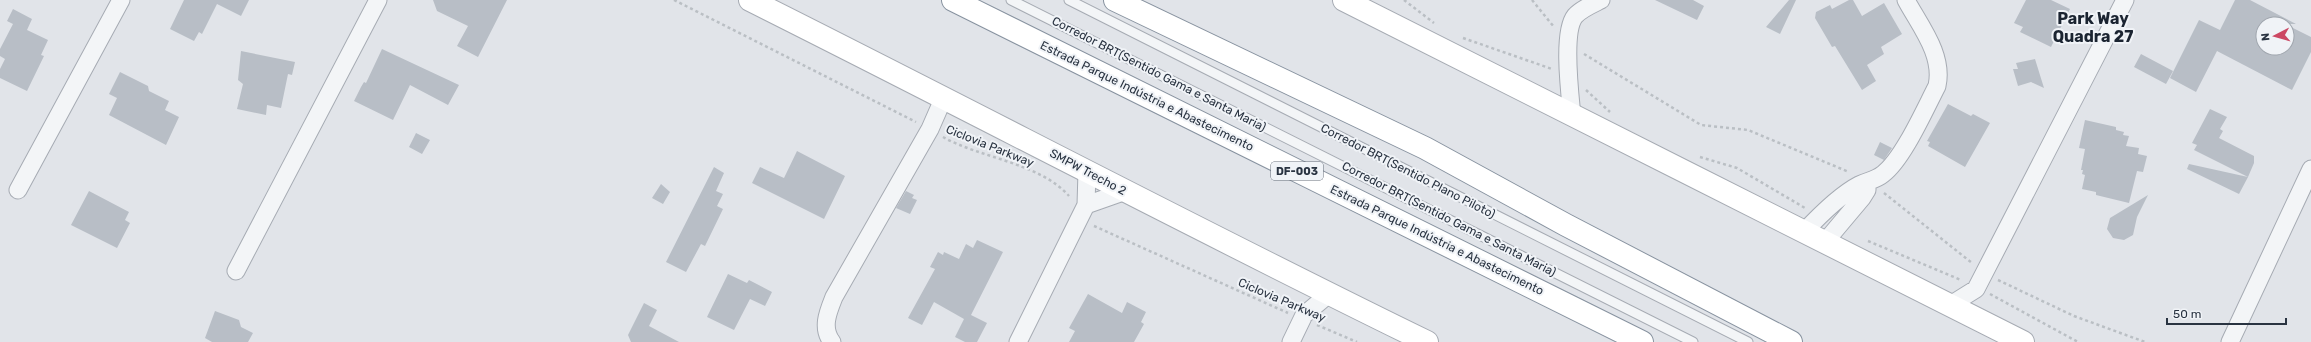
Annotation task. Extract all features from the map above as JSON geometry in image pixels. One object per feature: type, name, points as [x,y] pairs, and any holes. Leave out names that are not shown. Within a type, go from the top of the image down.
[{"type":"main road","name":"SMPW Trecho 2","points":[[750,0],[944,97],[1087,171],[1123,192],[1306,284],[1427,342]]},
{"type":"main road","name":"Estrada Parque Indústria e Abastecimento","points":[[954,0],[1642,342]]},
{"type":"main road","points":[[1114,0],[1425,148],[1566,225],[1791,342]]},
{"type":"main road","points":[[1344,0],[1572,116],[1952,304],[2023,342]]},
{"type":"street","points":[[18,190],[120,0]]},
{"type":"street","points":[[236,271],[378,0]]},
{"type":"street","points":[[1572,116],[1569,79],[1570,26],[1575,16],[1601,0]]},
{"type":"street","points":[[1804,232],[1819,216],[1857,186],[1884,174],[1901,153],[1937,86],[1939,76],[1938,62],[1906,0]]},
{"type":"street","points":[[1978,319],[1979,283],[2012,216],[2125,0]]},
{"type":"street","points":[[832,342],[826,324],[827,312],[930,130],[944,97]]},
{"type":"street","points":[[2230,342],[2311,169]]},
{"type":"street","points":[[1018,342],[1084,208],[1087,171]]},
{"type":"street","points":[[1825,242],[1862,198],[1867,190],[1868,182]]},
{"type":"street","points":[[1084,208],[1123,192]]},
{"type":"street","points":[[1952,304],[1979,283]]},
{"type":"street","points":[[1291,342],[1303,317],[1306,284]]},
{"type":"street","points":[[1303,317],[1329,294]]},
{"type":"lane","name":"Corredor BRT(Sentido Gama e Santa Maria)","points":[[1011,0],[1693,342]]},
{"type":"lane","name":"Corredor BRT(Sentido Plano Piloto)","points":[[1069,0],[1748,342]]},
{"type":"path","name":"Ciclovia Parkway","points":[[674,0],[874,99],[952,142],[1008,161],[1060,186],[1084,208],[1096,229],[1303,317],[1357,342]]},
{"type":"path","points":[[1404,0],[1438,27]]},
{"type":"path","points":[[1532,0],[1569,44],[1701,125],[1748,130],[1868,182],[1979,283],[2078,342]]},
{"type":"path","points":[[1458,36],[1546,65],[1594,95],[1613,115]]},
{"type":"path","points":[[1699,156],[1737,168],[1819,216]]},
{"type":"path","points":[[1867,240],[1979,283],[2145,342]]},
{"type":"building","points":[[184,0],[249,0],[241,16],[217,4],[202,34],[199,32],[194,41],[170,29]]},
{"type":"building","points":[[433,0],[507,0],[478,57],[457,46],[468,26],[437,11]]},
{"type":"building","points":[[1655,0],[1693,0],[1704,6],[1697,20]]},
{"type":"building","points":[[1789,0],[1796,0],[1780,34],[1766,27]]},
{"type":"building","points":[[1849,0],[1853,0],[1862,16],[1884,3],[1902,34],[1881,47],[1884,54],[1867,65],[1876,81],[1862,90],[1835,46],[1832,47],[1815,18],[1816,12],[1830,5],[1832,9]]},
{"type":"building","points":[[2026,0],[2051,0],[2070,9],[2051,47],[2020,32],[2023,27],[2014,23]]},
{"type":"building","points":[[2235,0],[2250,0],[2281,16],[2255,16],[2255,56],[2295,56],[2295,29],[2311,37],[2311,52],[2292,90],[2217,51],[2196,92],[2170,78],[2199,20],[2220,30]]},
{"type":"building","points":[[13,9],[32,19],[27,30],[48,40],[41,55],[44,56],[27,91],[0,78],[0,69],[5,59],[0,56],[0,49],[13,24],[7,21]]},
{"type":"building","points":[[382,49],[459,85],[448,105],[410,85],[393,120],[354,101],[364,82],[366,83]]},
{"type":"building","points":[[241,51],[295,62],[292,75],[288,74],[281,108],[267,105],[266,115],[237,109],[243,84],[238,80]]},
{"type":"building","points":[[2141,54],[2173,71],[2166,84],[2134,67]]},
{"type":"building","points":[[2035,59],[2044,88],[2031,82],[2018,86],[2013,69],[2018,69],[2016,63]]},
{"type":"building","points":[[120,72],[148,86],[149,91],[169,101],[165,110],[179,117],[166,145],[109,115],[117,98],[109,94]]},
{"type":"building","points":[[1948,104],[1971,116],[1973,114],[1990,123],[1965,167],[1928,146],[1930,142],[1927,141]]},
{"type":"building","points":[[2210,109],[2227,117],[2220,129],[2223,131],[2219,138],[2254,156],[2254,163],[2248,177],[2194,150],[2197,145],[2192,143]]},
{"type":"building","points":[[2085,120],[2116,127],[2116,130],[2124,132],[2123,135],[2129,136],[2126,146],[2139,148],[2138,154],[2147,156],[2143,172],[2137,171],[2129,203],[2096,195],[2096,192],[2082,189],[2085,175],[2082,174],[2083,170],[2081,170],[2085,149],[2079,148]]},
{"type":"building","points":[[416,133],[430,140],[422,154],[409,147]]},
{"type":"building","points":[[1880,142],[1892,148],[1884,160],[1874,155]]},
{"type":"building","points":[[797,151],[845,176],[824,219],[752,183],[760,167],[784,178]]},
{"type":"building","points":[[2189,164],[2248,177],[2239,194],[2187,169]]},
{"type":"building","points":[[714,167],[724,173],[716,191],[723,194],[717,206],[723,209],[705,246],[701,244],[686,272],[666,262]]},
{"type":"building","points":[[661,184],[670,192],[663,204],[652,198]]},
{"type":"building","points":[[89,191],[129,212],[125,220],[130,223],[117,248],[71,225]]},
{"type":"building","points":[[906,191],[914,195],[912,198],[917,200],[910,214],[896,208]]},
{"type":"building","points":[[2148,195],[2137,217],[2133,235],[2124,240],[2113,238],[2107,229],[2110,218]]},
{"type":"building","points":[[977,240],[1003,252],[971,315],[987,323],[977,342],[965,342],[955,337],[964,319],[934,302],[922,325],[908,318],[935,269],[930,267],[938,252],[943,255],[944,252],[959,259],[966,244],[973,248]]},
{"type":"building","points":[[728,274],[747,283],[749,280],[772,292],[765,306],[750,299],[734,330],[707,317]]},
{"type":"building","points":[[1088,294],[1122,313],[1127,302],[1146,312],[1141,322],[1144,324],[1134,342],[1069,342],[1075,331],[1069,328]]},
{"type":"building","points":[[644,303],[657,310],[649,326],[679,342],[631,342],[628,335]]},
{"type":"building","points":[[215,311],[239,320],[241,327],[253,333],[248,342],[212,342],[205,338]]},
{"type":"district","name":"Park Way Quadra 27","points":[[2093,27]]}]
